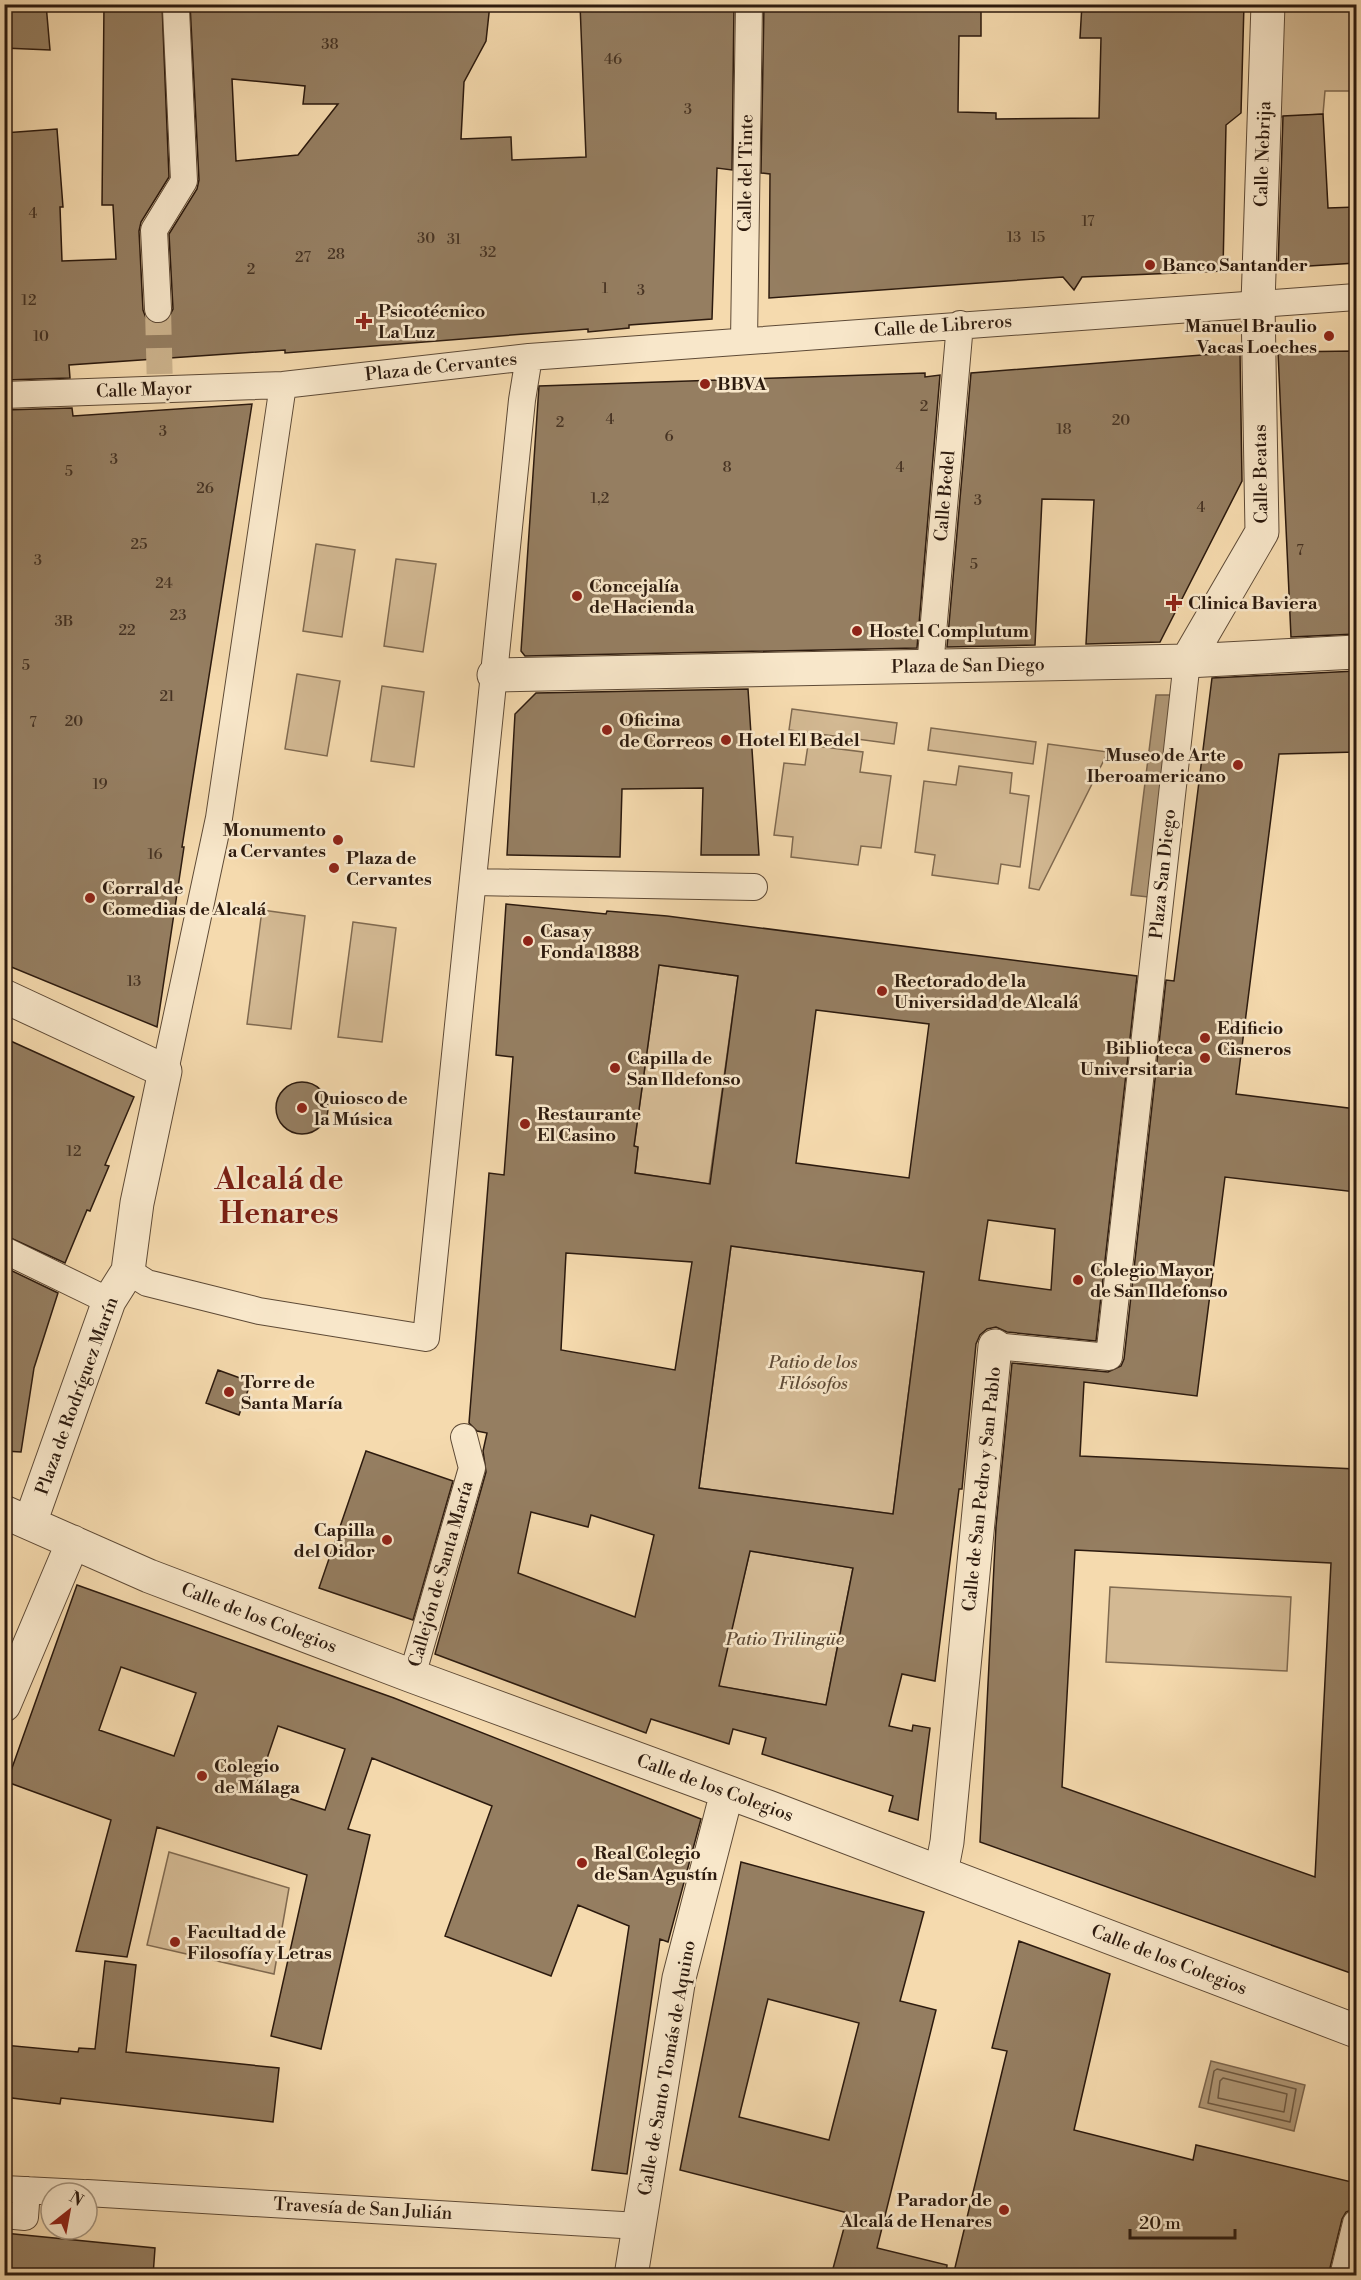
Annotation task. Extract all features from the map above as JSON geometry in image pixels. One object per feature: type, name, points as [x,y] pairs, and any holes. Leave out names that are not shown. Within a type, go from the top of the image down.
[{"type":"street","name":"Calle del Tinte","points":[[744,342],[748,4]]},
{"type":"street","name":"Calle Nebrija","points":[[1258,303],[1269,4]]},
{"type":"street","points":[[158,309],[154,230],[184,181],[176,9]]},
{"type":"street","name":"Calle de Libreros","points":[[529,357],[1356,297]]},
{"type":"street","name":"Calle Beatas","points":[[1186,661],[1262,532],[1258,303]]},
{"type":"street","name":"Calle Bedel","points":[[930,667],[960,324]]},
{"type":"street","name":"Plaza de Cervantes","points":[[128,1271],[147,1283],[259,1311],[426,1338],[522,400],[529,357],[283,385]]},
{"type":"street","points":[[128,1271],[155,1066],[219,818],[283,385]]},
{"type":"street","name":"Calle Mayor","points":[[4,394],[283,385]]},
{"type":"street","name":"Plaza de San Diego","points":[[494,675],[1186,661],[1356,652]]},
{"type":"street","name":"Plaza San Diego","points":[[1151,978],[1186,661]]},
{"type":"street","points":[[474,882],[754,887]]},
{"type":"street","name":"Calle de San Pedro y San Pablo","points":[[941,1874],[947,1842],[995,1346],[1109,1356],[1151,978]]},
{"type":"street","points":[[4,996],[155,1066]]},
{"type":"street","points":[[4,1250],[109,1301]]},
{"type":"street","name":"Plaza de Rodríguez Marín","points":[[17,1517],[109,1301],[128,1271]]},
{"type":"street","name":"Callejón de Santa María","points":[[412,1676],[472,1468],[464,1437]]},
{"type":"street","name":"Calle de los Colegios","points":[[17,1517],[149,1576],[1356,2031]]},
{"type":"street","points":[[4,1705],[73,1542]]},
{"type":"street","name":"Calle de Santo Tomás de Aquino","points":[[631,2276],[679,1978],[727,1792]]},
{"type":"street","points":[[4,2215],[25,2217],[16,2189]]},
{"type":"street","name":"Travesía de San Julián","points":[[16,2189],[39,2190]]},
{"type":"street","name":"Travesía de San Julián","points":[[99,2194],[639,2226]]},
{"type":"street","points":[[1343,2276],[1356,2223]]},
{"type":"green space","points":[[1282,5],[1356,5],[1356,91],[1325,91],[1323,114],[1280,117]]},
{"type":"green space","points":[[316,544],[355,550],[342,637],[303,631]]},
{"type":"green space","points":[[396,559],[436,564],[423,652],[384,646]]},
{"type":"green space","points":[[297,674],[340,681],[327,756],[285,749]]},
{"type":"green space","points":[[382,686],[424,692],[414,767],[371,761]]},
{"type":"green space","points":[[792,709],[897,723],[894,744],[789,730]]},
{"type":"green space","points":[[931,728],[1036,742],[1033,764],[928,750]]},
{"type":"green space","points":[[1048,744],[1108,752],[1039,890],[1029,888]]},
{"type":"green space","points":[[808,745],[863,752],[860,772],[891,776],[881,848],[861,846],[858,865],[791,857],[793,837],[774,835],[784,763],[805,765]]},
{"type":"green space","points":[[959,766],[1012,773],[1010,793],[1029,796],[1020,867],[1001,864],[998,884],[932,875],[935,855],[915,852],[924,781],[956,785]]},
{"type":"green space","points":[[262,910],[305,916],[291,1029],[247,1024]]},
{"type":"green space","points":[[353,922],[396,928],[382,1042],[338,1037]]},
{"type":"green space","points":[[659,965],[738,976],[709,1184],[635,1173],[638,1147],[634,1146]]},
{"type":"green space","name":"Patio de los Filósofos","points":[[731,1246],[924,1272],[893,1514],[699,1488]]},
{"type":"green space","name":"Patio Trilingüe","points":[[750,1551],[853,1568],[826,1705],[718,1686]]},
{"type":"green space","points":[[1110,1587],[1291,1597],[1287,1671],[1106,1662]]},
{"type":"green space","points":[[169,1852],[289,1888],[274,1974],[147,1945]]},
{"type":"water","points":[[1156,695],[1171,695],[1148,897],[1131,895]]},
{"type":"water","points":[[1211,2061],[1305,2085],[1294,2131],[1199,2107]]},
{"type":"building","points":[[4,4],[46,4],[50,50],[4,48]]},
{"type":"building","points":[[104,4],[162,4],[169,177],[141,222],[139,231],[143,310],[146,318],[158,324],[167,321],[173,309],[169,234],[197,189],[199,180],[190,4],[490,4],[486,41],[464,82],[461,139],[511,137],[512,160],[586,157],[580,4],[734,4],[732,170],[717,168],[712,319],[629,325],[629,328],[588,332],[588,329],[285,353],[285,350],[69,365],[70,378],[4,380],[4,133],[57,129],[63,207],[60,207],[62,261],[116,259],[113,205],[102,205]],"holes":[[[232,79],[305,86],[303,104],[338,104],[298,155],[236,161]]]},
{"type":"building","points":[[764,4],[981,4],[981,36],[959,36],[958,112],[996,113],[996,119],[1099,118],[1101,38],[1080,38],[1082,4],[1244,4],[1241,113],[1226,125],[1223,271],[1082,277],[1074,290],[1063,277],[769,298],[770,174],[761,173]]},
{"type":"building","points":[[1323,114],[1328,208],[1356,207],[1356,263],[1278,268],[1283,116]]},
{"type":"building","points":[[1356,351],[1356,634],[1291,637],[1278,352]]},
{"type":"building","points":[[1240,352],[1242,481],[1160,642],[1086,644],[1094,500],[1042,499],[1035,645],[947,647],[971,373]]},
{"type":"building","points":[[925,373],[925,377],[940,375],[917,648],[525,656],[521,651],[539,386]]},
{"type":"building","points":[[252,404],[182,847],[184,847],[157,1027],[4,964],[4,410],[72,408],[73,416]]},
{"type":"building","points":[[1356,671],[1356,752],[1279,754],[1236,1094],[1356,1109],[1356,1192],[1225,1177],[1197,1396],[1084,1382],[1080,1456],[1356,1469],[1356,1975],[980,1842],[996,1526],[1012,1363],[1108,1372],[1121,1366],[1124,1359],[1166,980],[1174,981],[1212,678]],"holes":[[[1075,1550],[1331,1563],[1315,1877],[1062,1787]]]},
{"type":"building","points":[[748,689],[759,855],[701,855],[703,788],[622,789],[620,857],[507,855],[515,714],[536,693]]},
{"type":"building","points":[[506,904],[606,914],[607,911],[667,916],[1137,976],[1096,1341],[1007,1332],[996,1327],[987,1329],[980,1335],[976,1344],[962,1489],[959,1489],[935,1681],[902,1674],[889,1726],[912,1731],[913,1725],[930,1728],[918,1820],[889,1811],[893,1796],[762,1754],[766,1738],[733,1729],[729,1744],[651,1719],[646,1733],[435,1654],[486,1472],[483,1451],[487,1433],[477,1431],[469,1423],[489,1173],[504,1175],[513,1057],[496,1055]],"holes":[[[659,965],[738,976],[710,1184],[635,1173],[638,1147],[634,1146]],[[816,1010],[929,1024],[909,1178],[796,1163]],[[988,1220],[1055,1229],[1051,1290],[979,1280]],[[731,1246],[924,1272],[893,1514],[699,1488]],[[566,1253],[692,1262],[675,1370],[561,1350]],[[531,1512],[588,1527],[591,1515],[654,1535],[635,1617],[518,1573]],[[750,1551],[853,1568],[826,1705],[719,1686]]]},
{"type":"building","points":[[4,1038],[134,1097],[105,1165],[109,1166],[90,1211],[87,1210],[65,1263],[4,1235]]},
{"type":"building","name":"Quiosco de la Música","points":[[297,1082],[307,1082],[316,1086],[324,1094],[328,1108],[324,1122],[316,1130],[307,1134],[297,1134],[288,1130],[280,1122],[276,1113],[276,1103],[280,1094],[288,1086]]},
{"type":"building","points":[[4,1267],[58,1293],[34,1368],[21,1452],[4,1451]]},
{"type":"building","name":"Torre de Santa María","points":[[218,1370],[251,1382],[239,1415],[206,1403]]},
{"type":"building","name":"Capilla del Oidor","points":[[366,1451],[453,1481],[413,1620],[319,1588]]},
{"type":"building","points":[[77,1585],[394,1698],[701,1819],[668,1942],[660,1939],[627,2174],[592,2170],[629,1926],[578,1905],[551,1976],[445,1936],[492,1806],[372,1758],[348,1829],[370,1835],[321,2049],[271,2036],[307,1875],[157,1827],[127,1957],[76,1951],[111,1820],[7,1782]],"holes":[[[121,1667],[196,1693],[174,1756],[99,1730]],[[278,1726],[345,1749],[325,1810],[257,1788]]]},
{"type":"building","points":[[741,1862],[924,1912],[900,2001],[936,2010],[877,2248],[947,2265],[946,2276],[831,2276],[848,2213],[680,2170]],"holes":[[[768,1999],[859,2023],[829,2140],[739,2117]]]},
{"type":"building","points":[[1019,1941],[1110,1974],[1074,2130],[1193,2160],[1196,2145],[1356,2183],[1356,2208],[1346,2212],[1342,2219],[1328,2276],[953,2276],[1007,2051],[992,2048]]},
{"type":"building","points":[[105,1961],[136,1965],[126,2052],[279,2068],[273,2122],[61,2098],[60,2104],[4,2097],[4,2045],[78,2052],[79,2048],[95,2049]]},
{"type":"building","points":[[4,2233],[39,2236],[39,2241],[85,2241],[155,2248],[153,2276],[4,2276]]},
{"type":"tunnel","points":[[158,309],[160,389]]},
{"type":"place","name":"Banco Santander","points":[[1150,265]]},
{"type":"place","name":"Psicotécnico La Luz","points":[[364,321]]},
{"type":"place","name":"Manuel Braulio Vacas Loeches","points":[[1329,336]]},
{"type":"place","name":"BBVA","points":[[705,384]]},
{"type":"place","name":"Concejalía de Hacienda","points":[[577,596]]},
{"type":"place","name":"Clinica Baviera","points":[[1174,603]]},
{"type":"place","name":"Hostel Complutum","points":[[857,631]]},
{"type":"place","name":"Oficina de Correos","points":[[607,730]]},
{"type":"place","name":"Hotel El Bedel","points":[[726,740]]},
{"type":"place","name":"Museo de Arte Iberoamericano","points":[[1238,765]]},
{"type":"place","name":"Monumento a Cervantes","points":[[338,840]]},
{"type":"place","name":"Plaza de Cervantes","points":[[334,868]]},
{"type":"place","name":"Corral de Comedias de Alcalá","points":[[90,898]]},
{"type":"place","name":"Casa y Fonda 1888","points":[[528,941]]},
{"type":"place","name":"Rectorado de la Universidad de Alcalá","points":[[882,991]]},
{"type":"place","name":"Edificio Cisneros","points":[[1205,1038]]},
{"type":"place","name":"Biblioteca Universitaria","points":[[1205,1058]]},
{"type":"place","name":"Capilla de San Ildefonso","points":[[615,1068]]},
{"type":"place","name":"Quiosco de la Música","points":[[302,1108]]},
{"type":"place","name":"Restaurante El Casino","points":[[525,1124]]},
{"type":"place","name":"Colegio Mayor de San Ildefonso","points":[[1078,1280]]},
{"type":"place","name":"Torre de Santa María","points":[[229,1392]]},
{"type":"place","name":"Capilla del Oidor","points":[[387,1540]]},
{"type":"place","name":"Colegio de Málaga","points":[[202,1776]]},
{"type":"place","name":"Real Colegio de San Agustín","points":[[582,1863]]},
{"type":"place","name":"Facultad de Filosofía y Letras","points":[[175,1942]]},
{"type":"place","name":"Parador de Alcalá de Henares","points":[[1004,2210]]},
{"type":"district","name":"Alcalá de Henares","points":[[279,1197]]}]
